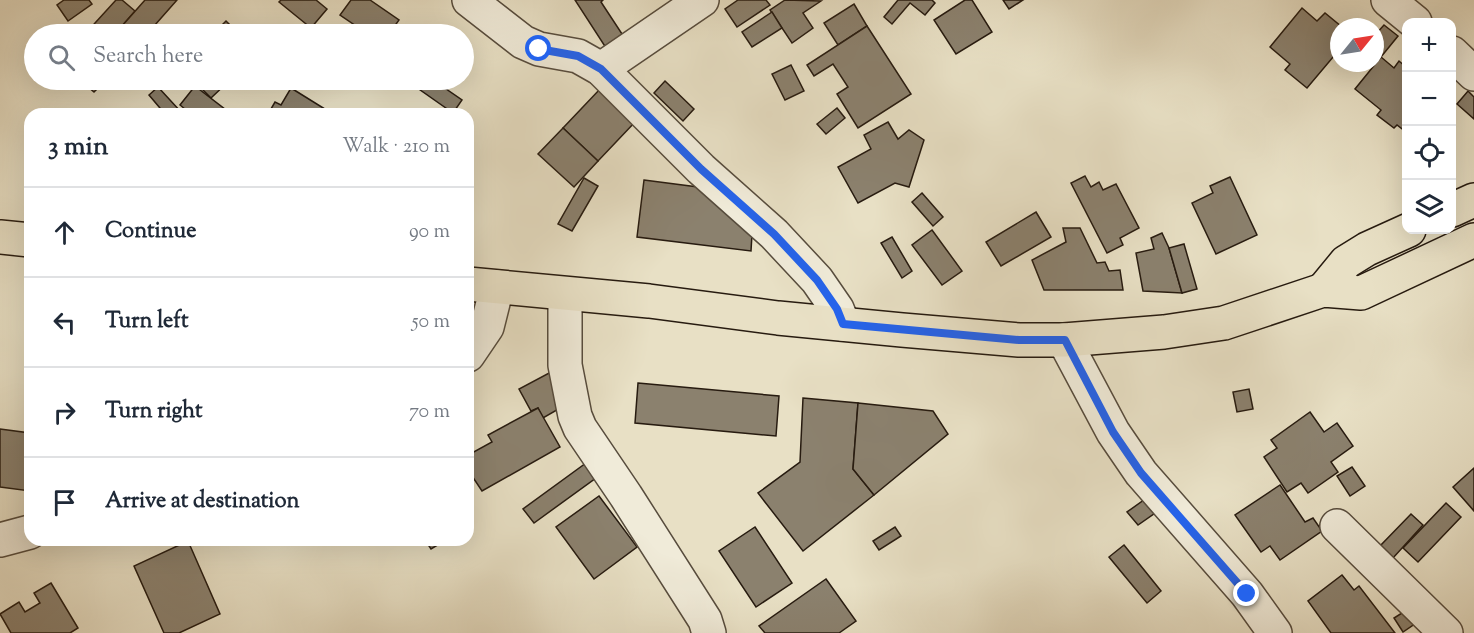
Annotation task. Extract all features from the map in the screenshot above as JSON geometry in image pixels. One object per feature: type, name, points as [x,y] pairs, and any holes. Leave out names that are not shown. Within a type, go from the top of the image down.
[{"type":"main road","points":[[1456,208],[1474,200]]},
{"type":"main road","points":[[1323,290],[1346,262],[1367,249],[1402,233]]},
{"type":"main road","points":[[0,237],[24,239]]},
{"type":"main road","points":[[482,285],[649,301],[778,318],[1019,340],[1065,340],[1164,332],[1224,323],[1323,290],[1361,293],[1474,240]]},
{"type":"street","points":[[469,0],[523,42],[539,49],[578,56],[601,69],[701,169],[774,234],[817,280],[837,309],[843,324]]},
{"type":"street","points":[[601,69],[702,0]]},
{"type":"street","points":[[1388,0],[1410,18]]},
{"type":"street","points":[[1456,57],[1474,74]]},
{"type":"street","points":[[474,346],[487,327],[482,285]]},
{"type":"street","points":[[565,294],[565,365],[575,416],[580,428],[705,621],[709,633]]},
{"type":"street","points":[[1065,340],[1113,432],[1141,473],[1247,594],[1275,633]]},
{"type":"street","points":[[1337,526],[1446,633]]},
{"type":"street","points":[[0,540],[24,534]]},
{"type":"building","points":[[64,0],[89,0],[92,4],[68,21],[57,5]]},
{"type":"building","points":[[116,0],[122,0],[135,11],[124,24],[94,24]]},
{"type":"building","points":[[145,0],[177,0],[156,24],[124,24]]},
{"type":"building","points":[[281,0],[316,0],[327,9],[314,24],[306,24],[279,2]]},
{"type":"building","points":[[351,0],[370,0],[399,20],[396,24],[353,24],[340,15]]},
{"type":"building","points":[[575,0],[603,0],[601,2],[626,40],[608,51]]},
{"type":"building","points":[[738,0],[766,0],[770,5],[737,27],[725,9]]},
{"type":"building","points":[[785,0],[821,1],[803,13],[813,28],[792,43],[770,10]]},
{"type":"building","points":[[898,0],[932,0],[935,3],[925,15],[910,3],[892,24],[884,17]]},
{"type":"building","points":[[965,0],[972,0],[992,32],[956,54],[934,20]]},
{"type":"building","points":[[1003,0],[1023,0],[1009,9]]},
{"type":"building","points":[[854,4],[867,26],[838,45],[824,23]]},
{"type":"building","points":[[1302,8],[1317,21],[1325,13],[1331,18],[1330,61],[1307,88],[1285,70],[1290,64],[1270,47]]},
{"type":"building","points":[[772,12],[782,28],[752,47],[742,32]]},
{"type":"building","points":[[1384,25],[1398,36],[1384,53]]},
{"type":"building","points":[[867,26],[911,94],[858,128],[837,94],[848,87],[833,64],[814,76],[807,65]]},
{"type":"building","points":[[1384,60],[1394,68],[1399,61],[1402,64],[1402,129],[1397,125],[1394,128],[1377,115],[1381,110],[1355,89],[1369,72],[1384,72]]},
{"type":"building","points":[[791,65],[804,91],[785,100],[772,74]]},
{"type":"building","points":[[665,81],[694,109],[683,121],[654,93]]},
{"type":"building","points":[[600,89],[635,122],[598,161],[563,128]]},
{"type":"building","points":[[155,90],[161,90],[177,108],[160,108],[149,95]]},
{"type":"building","points":[[192,90],[200,90],[223,108],[184,108],[180,105]]},
{"type":"building","points":[[203,90],[219,90],[211,98]]},
{"type":"building","points":[[290,90],[294,90],[323,108],[272,108],[275,102],[281,105]]},
{"type":"building","points":[[420,90],[448,90],[462,100],[456,108],[446,108]]},
{"type":"building","points":[[1468,91],[1474,97],[1474,119],[1457,104]]},
{"type":"building","points":[[837,108],[845,118],[826,134],[817,124]]},
{"type":"building","points":[[888,122],[898,139],[909,130],[924,140],[909,187],[895,183],[858,203],[838,167],[871,149],[864,135]]},
{"type":"building","points":[[563,128],[598,161],[574,187],[538,154]]},
{"type":"building","points":[[1085,176],[1091,187],[1099,182],[1103,190],[1116,184],[1139,228],[1120,238],[1123,245],[1107,253],[1071,183]]},
{"type":"building","points":[[1230,177],[1257,235],[1216,254],[1192,203],[1213,193],[1210,186]]},
{"type":"building","points":[[584,178],[598,186],[572,231],[558,224]]},
{"type":"building","points":[[644,180],[698,187],[752,234],[751,251],[637,237]]},
{"type":"building","points":[[922,193],[943,217],[933,226],[912,202]]},
{"type":"building","points":[[1036,212],[1051,237],[1001,266],[986,242]]},
{"type":"building","points":[[1063,228],[1080,228],[1097,263],[1105,262],[1109,271],[1120,270],[1123,290],[1044,290],[1032,260],[1066,242]]},
{"type":"building","points":[[932,230],[962,271],[942,285],[912,245]]},
{"type":"building","points":[[1162,233],[1169,248],[1182,293],[1143,291],[1136,253],[1154,249],[1151,238]]},
{"type":"building","points":[[892,237],[912,271],[902,278],[881,243]]},
{"type":"building","points":[[1184,244],[1197,289],[1182,293],[1169,248]]},
{"type":"building","points":[[551,372],[569,403],[543,418],[538,408],[531,411],[519,389]]},
{"type":"building","points":[[638,383],[779,396],[776,436],[635,423]]},
{"type":"building","points":[[1249,389],[1253,409],[1237,412],[1233,392]]},
{"type":"building","points":[[803,398],[858,403],[853,469],[874,495],[803,551],[758,493],[800,462]]},
{"type":"building","points":[[858,403],[933,411],[948,434],[874,495],[853,469]]},
{"type":"building","points":[[538,408],[560,447],[482,491],[474,479],[474,452],[492,442],[488,435]]},
{"type":"building","points":[[1310,412],[1324,432],[1337,423],[1353,446],[1331,462],[1338,472],[1308,493],[1301,483],[1287,492],[1264,457],[1277,448],[1271,440]]},
{"type":"building","points":[[0,429],[24,432],[24,490],[0,487]]},
{"type":"building","points":[[597,455],[607,470],[534,523],[523,509]]},
{"type":"building","points":[[1352,467],[1365,486],[1350,496],[1337,476]]},
{"type":"building","points":[[1474,468],[1474,511],[1453,487]]},
{"type":"building","points":[[1280,485],[1305,522],[1313,518],[1322,531],[1280,560],[1270,546],[1261,552],[1235,515]]},
{"type":"building","points":[[599,496],[637,547],[594,579],[556,527]]},
{"type":"building","points":[[1148,497],[1158,511],[1138,525],[1127,512]]},
{"type":"building","points":[[1446,503],[1461,517],[1418,562],[1403,548]]},
{"type":"building","points":[[1411,514],[1423,525],[1393,558],[1380,546]]},
{"type":"building","points":[[755,527],[792,583],[756,607],[719,551]]},
{"type":"building","points":[[895,527],[901,536],[879,550],[873,541]]},
{"type":"building","points":[[1124,545],[1161,591],[1147,603],[1109,557]]},
{"type":"building","points":[[177,546],[190,546],[220,614],[179,633],[164,633],[134,566]]},
{"type":"building","points":[[1342,575],[1354,590],[1359,586],[1395,633],[1331,633],[1308,601]]},
{"type":"building","points":[[826,579],[856,621],[839,633],[765,633],[759,626]]},
{"type":"building","points":[[51,583],[78,628],[70,633],[11,633],[0,614],[19,602],[25,612],[40,603],[34,593]]},
{"type":"building","points":[[1413,606],[1422,619],[1403,632],[1394,618]]},
{"type":"route","points":[[539,49],[578,56],[601,69],[701,169],[774,234],[817,280],[837,309],[843,324],[1019,340],[1065,340],[1113,432],[1141,473],[1247,594]]}]
